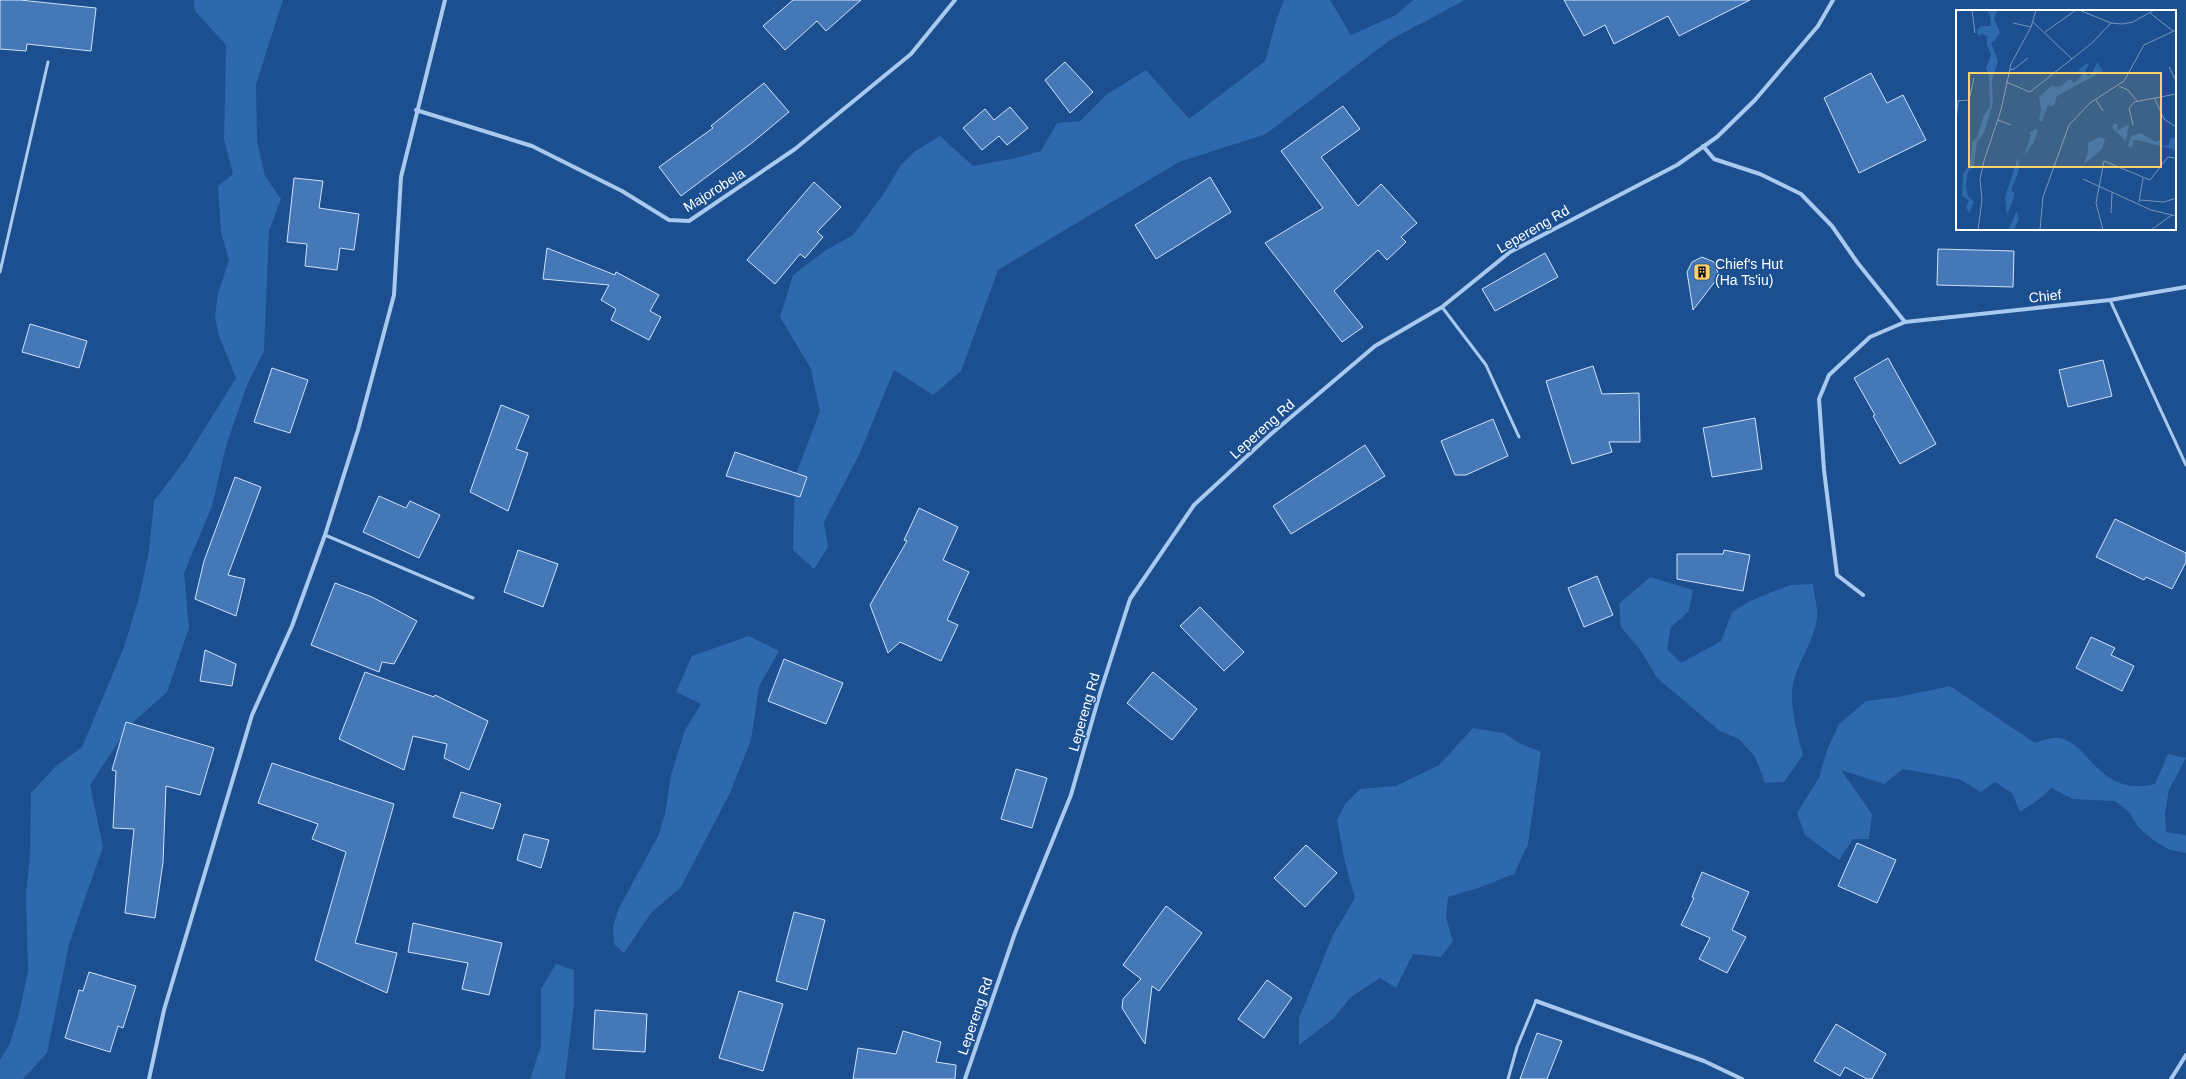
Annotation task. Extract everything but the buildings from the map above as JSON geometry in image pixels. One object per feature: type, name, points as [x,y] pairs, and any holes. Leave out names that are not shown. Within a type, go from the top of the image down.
[{"type":"street","points":[[149,1079],[164,1010],[252,715],[292,626],[325,535],[358,430],[394,295],[401,178],[416,110],[445,0]]},
{"type":"street","name":"Majorobela","points":[[416,110],[532,146],[622,191],[669,220],[689,221],[795,149],[911,54],[955,0]]},
{"type":"street","name":"Lepereng Rd","points":[[965,1079],[1015,933],[1071,795],[1100,693],[1130,599],[1194,505],[1271,434],[1375,346],[1442,307],[1510,252],[1677,165],[1717,137],[1756,100],[1818,26],[1833,0]]},
{"type":"street","points":[[1703,146],[1714,159],[1760,174],[1801,194],[1832,226],[1857,262],[1905,322]]},
{"type":"street","name":"Chief","points":[[1864,595],[1837,575],[1836,552],[1829,524],[1824,477],[1819,399],[1829,375],[1870,337],[1905,322],[2110,300],[2186,287]]},
{"type":"street","points":[[1536,1001],[1704,1061],[1742,1079]]},
{"type":"street","points":[[2171,1079],[2186,1055]]},
{"type":"lane","points":[[0,272],[48,62]]},
{"type":"lane","points":[[2110,300],[2186,464]]},
{"type":"lane","points":[[1442,307],[1486,365],[1520,437]]},
{"type":"lane","points":[[325,535],[473,598]]},
{"type":"lane","points":[[1508,1079],[1517,1047],[1536,1001]]},
{"type":"shaded area","points":[[194,0],[283,0],[256,84],[257,141],[265,176],[281,199],[269,231],[264,351],[247,385],[226,446],[212,506],[184,573],[189,628],[167,692],[129,726],[90,785],[103,847],[69,944],[47,1053],[23,1079],[0,1079],[0,1060],[10,1043],[19,1014],[28,971],[26,895],[30,855],[31,793],[56,766],[82,747],[124,647],[139,598],[149,551],[154,501],[185,460],[236,378],[219,336],[215,317],[218,293],[229,260],[221,232],[218,186],[233,174],[224,139],[226,45],[195,11]]},
{"type":"shaded area","points":[[1284,0],[1330,0],[1351,35],[1396,15],[1413,0],[1465,0],[1390,40],[1266,134],[1179,162],[998,270],[961,371],[933,395],[894,370],[860,453],[824,522],[828,547],[814,569],[793,550],[795,477],[820,411],[811,369],[780,317],[793,275],[826,250],[853,235],[885,192],[900,166],[914,152],[940,136],[973,166],[1016,158],[1041,151],[1057,123],[1080,121],[1106,95],[1146,70],[1189,119],[1265,61],[1277,18]]},
{"type":"shaded area","points":[[1650,577],[1693,590],[1689,611],[1671,627],[1667,649],[1681,663],[1721,641],[1732,612],[1750,601],[1790,585],[1813,584],[1817,618],[1812,636],[1797,672],[1792,691],[1794,715],[1803,755],[1784,782],[1765,783],[1755,757],[1739,739],[1720,731],[1657,678],[1641,651],[1621,627],[1619,604]]},
{"type":"shaded area","points":[[749,636],[779,651],[759,686],[751,740],[730,793],[681,887],[651,913],[624,953],[614,944],[613,926],[619,908],[658,836],[665,814],[671,775],[685,730],[701,704],[676,692],[692,656]]},
{"type":"shaded area","points":[[1950,686],[2035,743],[2056,738],[2071,742],[2101,771],[2116,782],[2124,785],[2143,786],[2155,784],[2168,754],[2186,758],[2169,790],[2165,814],[2166,832],[2186,835],[2186,853],[2168,849],[2153,840],[2138,827],[2129,812],[2115,801],[2073,799],[2051,788],[2042,797],[2020,812],[2012,793],[1995,782],[1981,792],[1959,779],[1903,769],[1884,784],[1841,770],[1872,814],[1869,839],[1853,839],[1839,860],[1805,835],[1797,813],[1819,778],[1827,750],[1839,724],[1866,701],[1898,697]]},
{"type":"shaded area","points":[[1473,728],[1504,733],[1519,743],[1541,752],[1528,844],[1514,874],[1478,888],[1448,897],[1446,918],[1453,941],[1441,957],[1413,954],[1396,988],[1380,978],[1351,997],[1333,1019],[1299,1045],[1299,1018],[1333,935],[1355,898],[1345,862],[1337,820],[1345,804],[1360,789],[1396,786],[1439,765]]},
{"type":"shaded area","points":[[556,964],[574,970],[574,1003],[565,1079],[530,1079],[541,1046],[541,989]]},
{"type":"place","name":"Chief's Hut (Ha Ts'iu)","points":[[1702,272]]}]
